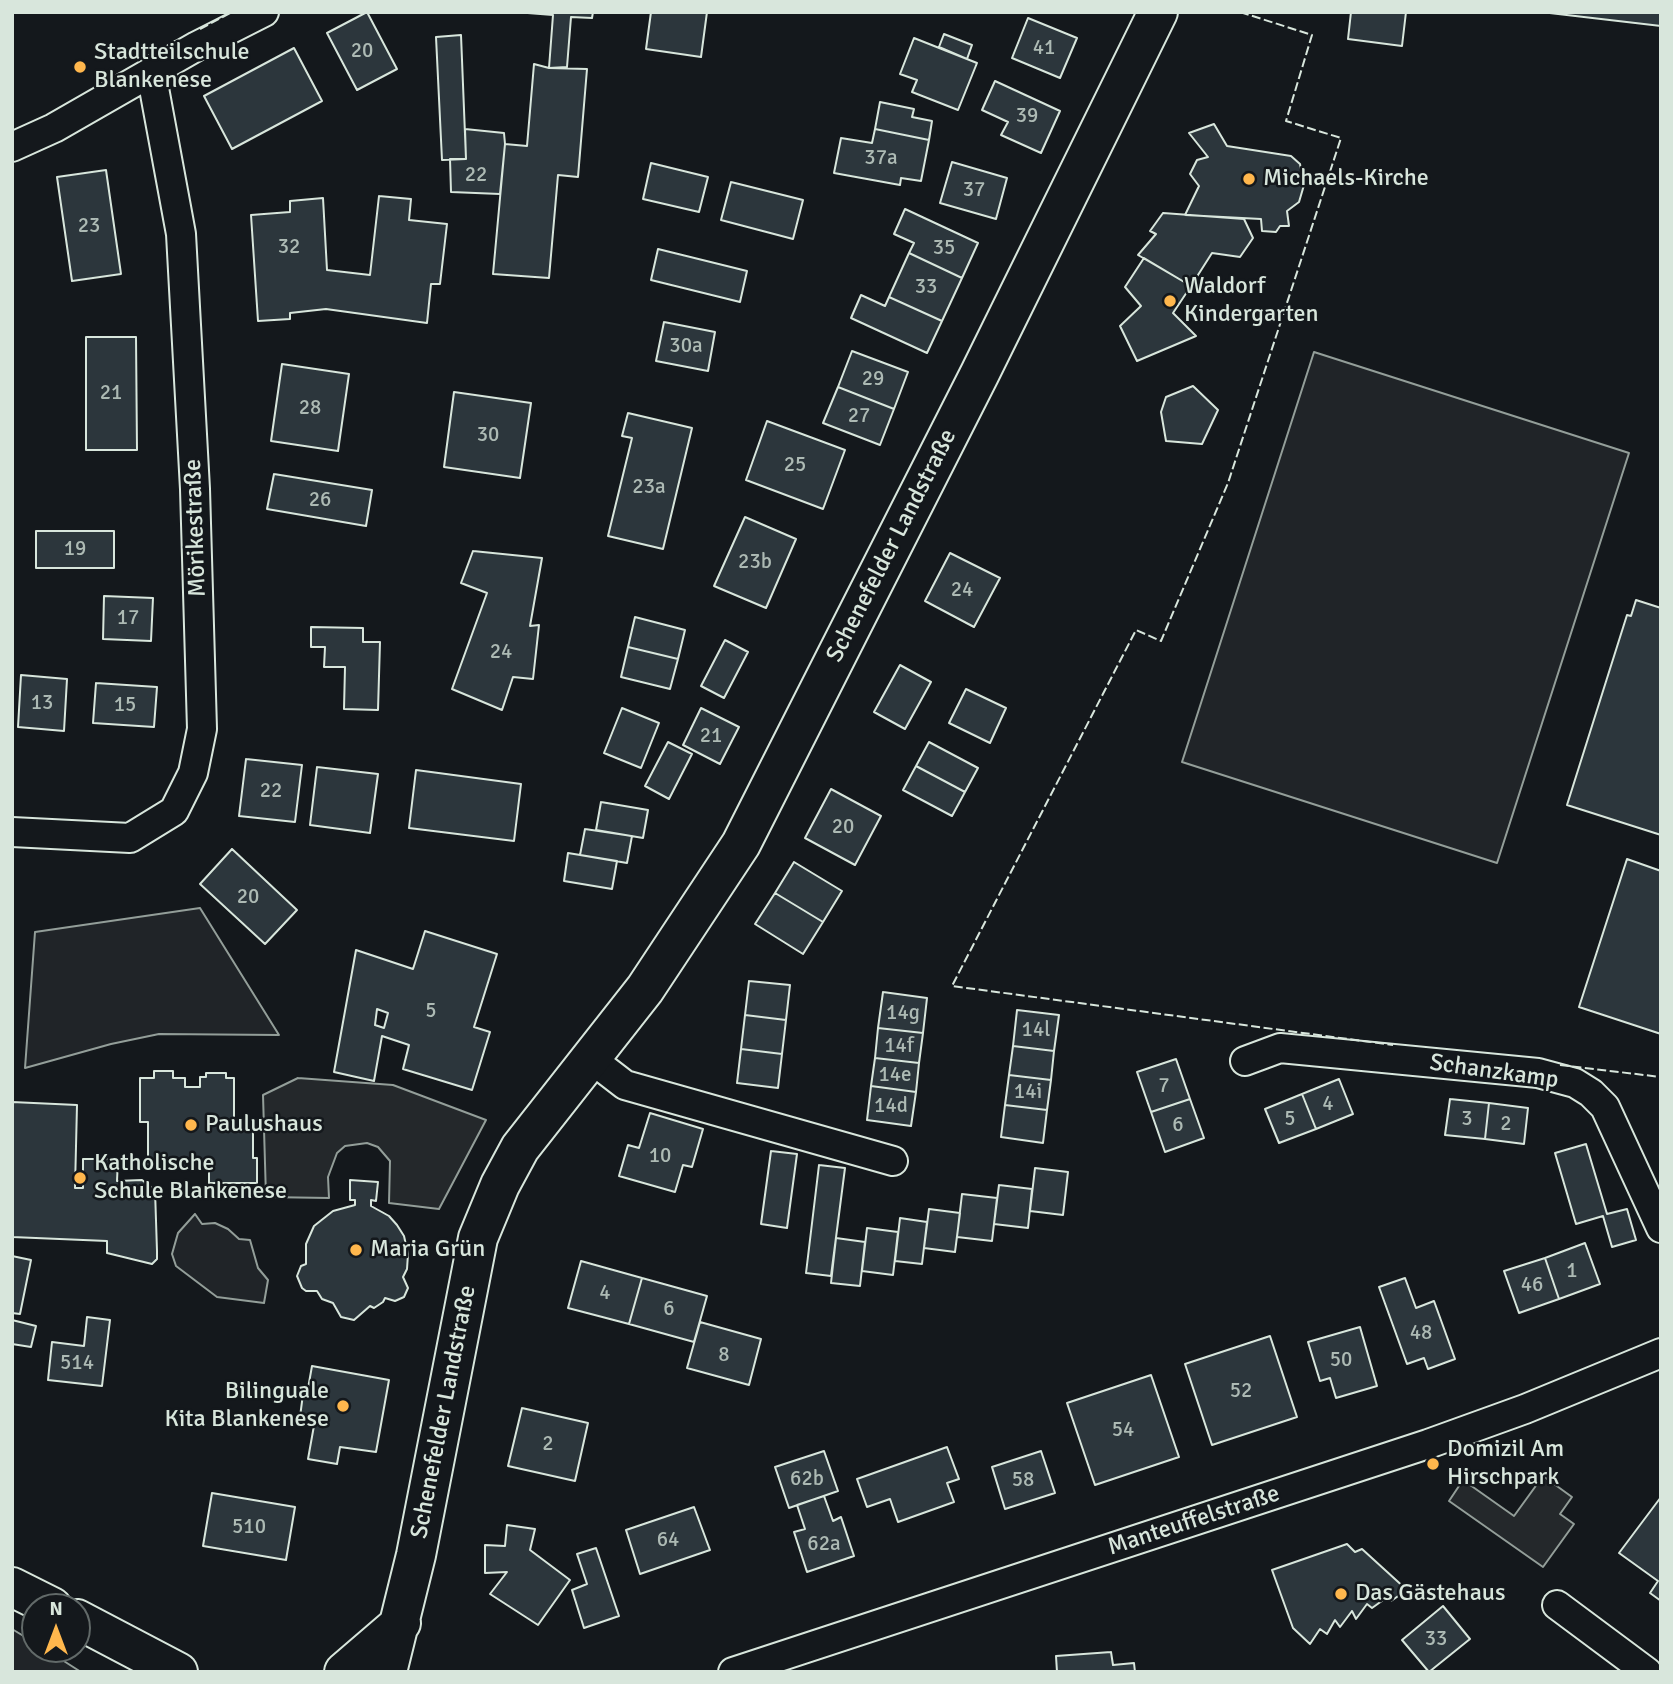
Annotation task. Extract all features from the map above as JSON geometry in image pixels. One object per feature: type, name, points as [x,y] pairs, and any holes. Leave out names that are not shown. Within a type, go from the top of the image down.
[{"type":"main road","name":"Schenefelder Landstraße","points":[[387,1672],[401,1623],[478,1238],[500,1185],[520,1148],[645,989],[741,844],[980,373],[1158,12]]},
{"type":"main road","points":[[344,1672],[401,1623]]},
{"type":"main road","points":[[91,1626],[178,1672]]},
{"type":"street","points":[[12,147],[54,128],[151,72],[264,12]]},
{"type":"street","name":"Mörikestraße","points":[[12,832],[130,838],[174,811],[193,773],[202,729],[195,476],[181,233],[151,72]]},
{"type":"street","name":"Schanzkamp","points":[[1245,1061],[1280,1048],[1538,1073],[1575,1083],[1591,1093],[1605,1107],[1661,1228]]},
{"type":"street","points":[[590,1058],[625,1085],[893,1161]]},
{"type":"street","name":"Manteuffelstraße","points":[[733,1672],[1428,1444],[1658,1358]]},
{"type":"street","points":[[1556,1605],[1647,1672]]},
{"type":"shaded area","points":[[1314,352],[1629,453],[1497,863],[1182,762]]},
{"type":"shaded area","points":[[200,908],[279,1035],[159,1034],[111,1044],[25,1068],[35,932]]},
{"type":"shaded area","points":[[298,1078],[393,1085],[486,1120],[439,1209],[389,1203],[390,1161],[378,1147],[367,1143],[345,1146],[337,1153],[328,1177],[329,1198],[266,1197],[263,1095]]},
{"type":"shaded area","points":[[195,1214],[202,1224],[215,1223],[228,1229],[239,1239],[250,1240],[258,1268],[268,1280],[264,1303],[217,1297],[176,1266],[172,1254],[178,1233]]},
{"type":"shaded area","points":[[1543,1476],[1572,1497],[1560,1514],[1574,1524],[1543,1567],[1449,1501],[1463,1480],[1514,1516]]},
{"type":"shaded area","points":[[12,1629],[21,1634],[21,1663],[67,1663],[81,1672],[12,1672]]},
{"type":"building","points":[[367,12],[397,69],[357,90],[327,33]]},
{"type":"building","points":[[515,12],[593,12],[592,18],[571,17],[567,67],[549,68],[553,15]]},
{"type":"building","points":[[651,12],[707,12],[701,57],[646,49]]},
{"type":"building","points":[[1351,12],[1406,12],[1402,46],[1348,39]]},
{"type":"building","points":[[1541,12],[1661,12],[1661,26]]},
{"type":"building","points":[[1028,18],[1077,38],[1060,78],[1012,58]]},
{"type":"building","points":[[944,34],[972,45],[967,59],[939,47]]},
{"type":"building","points":[[461,35],[466,159],[442,160],[436,37]]},
{"type":"building","points":[[914,38],[977,63],[958,110],[912,92],[917,80],[900,74]]},
{"type":"building","points":[[294,48],[322,101],[232,149],[204,96]]},
{"type":"building","points":[[534,64],[549,68],[587,69],[578,177],[558,175],[549,278],[493,274],[505,144],[527,146]]},
{"type":"building","points":[[995,81],[1060,111],[1041,153],[1001,135],[1008,122],[982,110]]},
{"type":"building","points":[[880,102],[914,109],[912,117],[932,121],[929,140],[875,129]]},
{"type":"building","name":"Michaels-Kirche","points":[[1214,124],[1227,146],[1291,156],[1300,164],[1304,185],[1299,202],[1287,211],[1289,226],[1280,226],[1276,232],[1262,231],[1261,219],[1185,215],[1199,186],[1190,174],[1197,160],[1208,157],[1189,133]]},
{"type":"building","points":[[465,129],[504,133],[500,194],[451,192],[450,159],[466,159]]},
{"type":"building","points":[[875,129],[929,140],[921,181],[901,178],[900,185],[834,173],[841,138],[872,143]]},
{"type":"building","points":[[952,162],[1007,178],[996,219],[940,203]]},
{"type":"building","points":[[651,163],[708,177],[699,212],[643,199]]},
{"type":"building","points":[[106,170],[121,274],[72,281],[57,177]]},
{"type":"building","points":[[731,182],[803,200],[793,239],[721,220]]},
{"type":"building","points":[[379,196],[411,199],[409,220],[447,224],[440,284],[431,284],[427,323],[326,309],[290,313],[290,319],[258,321],[251,215],[290,212],[290,201],[323,198],[327,270],[370,275]]},
{"type":"building","points":[[905,209],[978,243],[962,278],[909,253],[914,243],[894,234]]},
{"type":"building","points":[[1163,213],[1244,219],[1253,238],[1240,257],[1212,253],[1191,286],[1138,255],[1156,234],[1150,231]]},
{"type":"building","points":[[658,249],[747,271],[740,302],[651,280]]},
{"type":"building","points":[[909,253],[962,278],[942,321],[889,297]]},
{"type":"building","points":[[1144,258],[1191,286],[1173,313],[1196,336],[1137,361],[1120,326],[1141,306],[1125,287]]},
{"type":"building","points":[[861,295],[885,306],[889,297],[942,321],[927,353],[851,318]]},
{"type":"building","points":[[664,322],[715,332],[708,371],[656,361]]},
{"type":"building","points":[[86,337],[136,337],[137,450],[86,450]]},
{"type":"building","points":[[852,351],[908,372],[894,409],[838,387]]},
{"type":"building","points":[[282,364],[349,374],[338,451],[271,441]]},
{"type":"building","points":[[1193,386],[1218,410],[1202,444],[1166,441],[1161,412],[1166,397]]},
{"type":"building","points":[[838,387],[894,409],[880,445],[823,423]]},
{"type":"building","points":[[454,392],[531,403],[520,478],[444,467]]},
{"type":"building","points":[[628,413],[692,428],[663,549],[608,536],[632,438],[622,436]]},
{"type":"building","points":[[767,421],[845,450],[823,509],[746,480]]},
{"type":"building","points":[[274,474],[372,490],[366,526],[267,509]]},
{"type":"building","points":[[745,517],[796,539],[766,608],[714,586]]},
{"type":"building","points":[[36,531],[114,531],[114,568],[36,568]]},
{"type":"building","points":[[473,551],[542,558],[530,626],[539,625],[533,679],[513,677],[502,710],[452,689],[487,593],[461,583]]},
{"type":"building","points":[[950,553],[1000,578],[974,627],[925,601]]},
{"type":"building","points":[[104,596],[153,598],[151,641],[103,639]]},
{"type":"building","points":[[1636,600],[1661,608],[1661,835],[1567,805],[1627,615],[1631,616]]},
{"type":"building","points":[[635,617],[685,630],[678,659],[628,647]]},
{"type":"building","points":[[311,627],[363,628],[363,642],[380,642],[378,710],[344,709],[345,667],[324,667],[325,647],[311,647]]},
{"type":"building","points":[[725,640],[748,652],[724,698],[701,686]]},
{"type":"building","points":[[628,647],[678,659],[670,689],[621,677]]},
{"type":"building","points":[[900,665],[931,682],[905,729],[874,712]]},
{"type":"building","points":[[21,675],[67,679],[64,731],[18,727]]},
{"type":"building","points":[[96,683],[157,687],[154,727],[93,723]]},
{"type":"building","points":[[966,689],[1006,708],[990,743],[949,723]]},
{"type":"building","points":[[622,708],[659,723],[641,768],[604,753]]},
{"type":"building","points":[[701,708],[739,727],[720,764],[683,745]]},
{"type":"building","points":[[668,742],[692,754],[669,799],[645,786]]},
{"type":"building","points":[[929,742],[978,768],[965,792],[916,766]]},
{"type":"building","points":[[246,759],[302,765],[295,822],[239,816]]},
{"type":"building","points":[[916,766],[965,792],[952,816],[903,790]]},
{"type":"building","points":[[317,767],[378,774],[370,833],[310,825]]},
{"type":"building","points":[[416,770],[521,784],[514,841],[409,828]]},
{"type":"building","points":[[831,789],[881,816],[855,865],[805,838]]},
{"type":"building","points":[[601,802],[648,810],[643,838],[596,830]]},
{"type":"building","points":[[585,829],[632,836],[627,863],[580,855]]},
{"type":"building","points":[[232,849],[297,910],[265,944],[200,884]]},
{"type":"building","points":[[568,853],[617,861],[612,889],[564,881]]},
{"type":"building","points":[[1627,859],[1661,871],[1661,1034],[1579,1007]]},
{"type":"building","points":[[794,862],[842,891],[823,922],[775,893]]},
{"type":"building","points":[[775,893],[823,922],[803,954],[755,924]]},
{"type":"building","points":[[425,931],[497,954],[474,1027],[490,1032],[472,1090],[403,1069],[409,1045],[382,1036],[374,1081],[334,1072],[356,950],[413,969]],"holes":[[[377,1009],[388,1013],[384,1028],[375,1025]]]},
{"type":"building","points":[[749,981],[790,985],[786,1020],[745,1015]]},
{"type":"building","points":[[883,992],[927,998],[923,1033],[878,1028]]},
{"type":"building","points":[[1017,1010],[1059,1015],[1054,1051],[1013,1046]]},
{"type":"building","points":[[745,1015],[786,1020],[782,1054],[741,1049]]},
{"type":"building","points":[[878,1028],[923,1033],[919,1063],[875,1058]]},
{"type":"building","points":[[1013,1046],[1054,1051],[1051,1080],[1009,1075]]},
{"type":"building","points":[[741,1049],[782,1054],[778,1088],[737,1083]]},
{"type":"building","points":[[875,1058],[919,1063],[916,1092],[871,1086]]},
{"type":"building","points":[[1176,1059],[1190,1099],[1151,1112],[1137,1072]]},
{"type":"building","name":"Paulushaus","points":[[154,1071],[173,1071],[173,1078],[185,1078],[185,1087],[200,1087],[200,1077],[206,1077],[206,1073],[226,1073],[226,1078],[234,1078],[234,1128],[253,1128],[253,1158],[257,1158],[257,1183],[209,1183],[209,1167],[148,1167],[148,1122],[140,1122],[140,1078],[154,1078]]},
{"type":"building","points":[[1009,1075],[1051,1080],[1047,1110],[1005,1105]]},
{"type":"building","points":[[1339,1079],[1353,1114],[1316,1129],[1302,1094]]},
{"type":"building","points":[[871,1086],[916,1092],[911,1126],[867,1120]]},
{"type":"building","points":[[1302,1094],[1316,1129],[1279,1143],[1265,1109]]},
{"type":"building","points":[[1190,1099],[1204,1138],[1165,1152],[1151,1112]]},
{"type":"building","points":[[1450,1099],[1489,1103],[1485,1139],[1445,1135]]},
{"type":"building","name":"Katholische Schule Blankenese","points":[[12,1102],[77,1105],[75,1188],[83,1188],[83,1159],[118,1159],[117,1181],[142,1180],[155,1190],[157,1259],[152,1264],[107,1253],[107,1241],[12,1237]]},
{"type":"building","points":[[1489,1103],[1528,1108],[1524,1144],[1485,1139]]},
{"type":"building","points":[[1005,1105],[1047,1110],[1043,1143],[1001,1137]]},
{"type":"building","points":[[650,1113],[703,1129],[692,1167],[683,1165],[675,1192],[619,1176],[628,1145],[639,1148]]},
{"type":"building","points":[[1586,1144],[1607,1214],[1627,1209],[1636,1240],[1612,1247],[1603,1216],[1576,1224],[1555,1153]]},
{"type":"building","points":[[771,1151],[797,1154],[787,1228],[761,1224]]},
{"type":"building","points":[[819,1165],[845,1168],[831,1276],[806,1273]]},
{"type":"building","points":[[1035,1168],[1068,1172],[1063,1215],[1030,1211]]},
{"type":"building","name":"Maria Grün","points":[[350,1180],[378,1182],[376,1201],[371,1200],[371,1206],[389,1216],[397,1225],[404,1236],[408,1254],[407,1269],[403,1277],[408,1288],[404,1297],[395,1301],[385,1298],[374,1308],[370,1306],[354,1320],[341,1317],[333,1303],[322,1299],[317,1291],[306,1291],[302,1288],[297,1276],[301,1266],[306,1264],[306,1244],[314,1226],[333,1211],[355,1205],[355,1200],[350,1200]]},
{"type":"building","points":[[999,1185],[1032,1189],[1028,1228],[994,1224]]},
{"type":"building","points":[[962,1194],[997,1198],[992,1241],[957,1237]]},
{"type":"building","points":[[929,1209],[960,1213],[955,1252],[924,1248]]},
{"type":"building","points":[[900,1218],[927,1222],[922,1264],[895,1261]]},
{"type":"building","points":[[867,1228],[898,1232],[893,1275],[862,1271]]},
{"type":"building","points":[[836,1238],[865,1242],[860,1286],[831,1283]]},
{"type":"building","points":[[1585,1243],[1600,1284],[1559,1299],[1545,1258]]},
{"type":"building","points":[[12,1256],[31,1260],[20,1314],[12,1313]]},
{"type":"building","points":[[1545,1258],[1559,1299],[1519,1313],[1504,1271]]},
{"type":"building","points":[[581,1261],[642,1278],[629,1324],[568,1308]]},
{"type":"building","points":[[642,1278],[707,1296],[694,1342],[629,1324]]},
{"type":"building","points":[[1405,1278],[1416,1308],[1434,1301],[1455,1359],[1428,1369],[1424,1358],[1407,1364],[1379,1287]]},
{"type":"building","points":[[87,1317],[110,1320],[102,1386],[48,1380],[52,1342],[84,1346]]},
{"type":"building","points":[[12,1320],[36,1326],[31,1347],[12,1344]]},
{"type":"building","points":[[700,1322],[761,1339],[749,1385],[687,1368]]},
{"type":"building","points":[[1360,1327],[1377,1386],[1336,1398],[1330,1378],[1320,1381],[1308,1342]]},
{"type":"building","points":[[1270,1336],[1297,1417],[1212,1445],[1185,1364]]},
{"type":"building","name":"Bilinguale Kita Blankenese","points":[[312,1366],[389,1380],[376,1452],[340,1447],[337,1464],[308,1459],[315,1420],[300,1417],[303,1394],[307,1394]]},
{"type":"building","points":[[1151,1375],[1179,1457],[1095,1485],[1067,1403]]},
{"type":"building","points":[[522,1408],[588,1423],[575,1481],[508,1466]]},
{"type":"building","points":[[947,1447],[959,1479],[947,1483],[954,1502],[898,1522],[890,1499],[867,1507],[857,1479]]},
{"type":"building","points":[[824,1451],[838,1491],[789,1508],[775,1467]]},
{"type":"building","points":[[1041,1451],[1055,1493],[1005,1509],[992,1467]]},
{"type":"building","points":[[212,1493],[295,1507],[286,1560],[203,1546]]},
{"type":"building","points":[[824,1496],[833,1521],[841,1517],[854,1556],[807,1572],[794,1532],[805,1529],[797,1505]]},
{"type":"building","points":[[1661,1497],[1661,1601],[1650,1593],[1658,1581],[1619,1553]]},
{"type":"building","points":[[694,1507],[710,1550],[640,1574],[626,1530]]},
{"type":"building","points":[[507,1525],[535,1529],[530,1550],[570,1580],[538,1625],[490,1594],[507,1572],[485,1573],[485,1545],[505,1546]]},
{"type":"building","name":"Das Gästehaus","points":[[1347,1544],[1355,1552],[1362,1549],[1407,1590],[1391,1601],[1386,1598],[1372,1608],[1367,1604],[1356,1619],[1352,1611],[1340,1627],[1335,1620],[1327,1634],[1320,1629],[1310,1644],[1293,1628],[1272,1570]]},
{"type":"building","points":[[596,1548],[619,1616],[584,1628],[572,1590],[587,1584],[577,1554]]},
{"type":"building","points":[[1443,1606],[1470,1639],[1429,1672],[1402,1640]]},
{"type":"building","points":[[1111,1652],[1113,1665],[1134,1663],[1135,1672],[1057,1672],[1056,1656]]},
{"type":"fence","points":[[200,29],[232,12]]},
{"type":"fence","points":[[1240,12],[1312,35],[1286,121],[1341,138],[1228,483],[1161,641],[1136,630],[952,986],[1393,1045]]},
{"type":"fence","points":[[146,57],[179,39]]},
{"type":"fence","points":[[1560,1065],[1661,1077]]},
{"type":"place","name":"Stadtteilschule Blankenese","points":[[80,67]]},
{"type":"place","name":"Michaels-Kirche","points":[[1249,179]]},
{"type":"place","name":"Waldorf Kindergarten","points":[[1170,301]]},
{"type":"place","name":"Paulushaus","points":[[191,1125]]},
{"type":"place","name":"Katholische Schule Blankenese","points":[[80,1178]]},
{"type":"place","name":"Maria Grün","points":[[356,1250]]},
{"type":"place","name":"Bilinguale Kita Blankenese","points":[[343,1406]]},
{"type":"place","name":"Domizil Am Hirschpark","points":[[1433,1464]]},
{"type":"place","name":"Das Gästehaus","points":[[1341,1594]]}]
